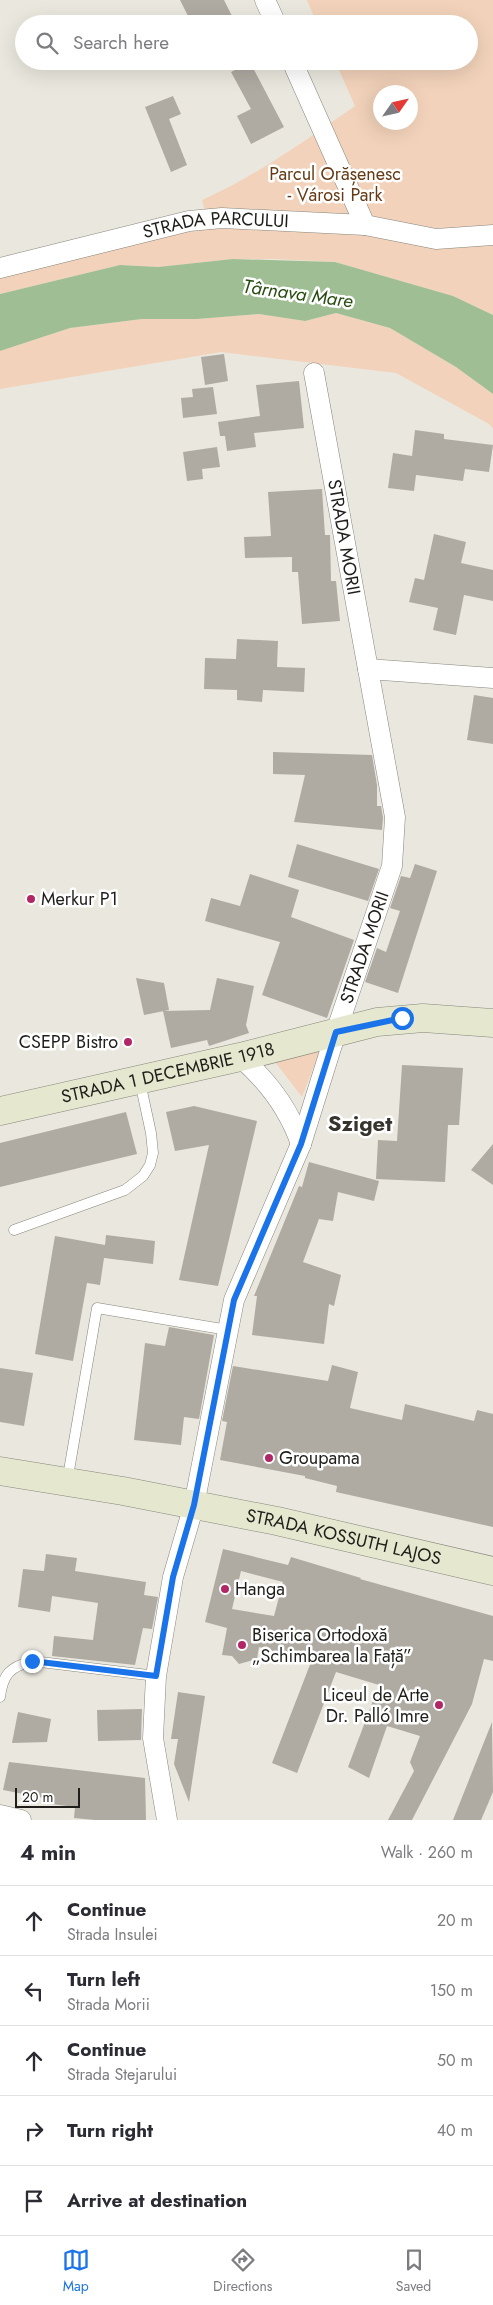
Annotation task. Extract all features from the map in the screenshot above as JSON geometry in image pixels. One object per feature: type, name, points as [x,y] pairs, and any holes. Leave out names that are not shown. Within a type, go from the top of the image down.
[{"type":"main road","name":"STRADA 1 DECEMBRIE 1918","points":[[0,1111],[402,1018],[493,1023]]},
{"type":"main road","name":"STRADA KOSSUTH LAJOS","points":[[0,1471],[277,1521],[493,1571]]},
{"type":"street","points":[[265,0],[272,15]]},
{"type":"street","points":[[296,70],[365,226]]},
{"type":"street","name":"STRADA PARCULUI","points":[[0,268],[188,221],[222,218],[365,226],[436,238],[493,235]]},
{"type":"street","name":"STRADA MORII","points":[[167,1820],[153,1738],[156,1676],[173,1577],[194,1505],[234,1300],[301,1144],[336,1032],[392,866],[395,841],[395,817],[314,373]]},
{"type":"street","points":[[368,669],[493,678]]},
{"type":"street","points":[[240,1057],[255,1070],[283,1104],[301,1144]]},
{"type":"street","points":[[0,1815],[21,1820]]},
{"type":"lane","points":[[14,1230],[125,1190],[143,1176],[150,1165],[153,1153],[151,1133],[140,1080]]},
{"type":"lane","points":[[67,1482],[97,1308],[228,1330]]},
{"type":"lane","points":[[0,1697],[2,1681],[18,1665],[32,1661],[156,1676]]},
{"type":"green space","name":"Parcul Orășenesc - Városi Park","points":[[307,0],[493,0],[493,315],[453,296],[335,262],[275,259],[233,259],[158,267],[120,265],[0,294],[0,278],[164,235],[210,229],[202,200],[242,180],[355,106],[339,70],[478,70],[478,15],[313,15]]},
{"type":"green space","points":[[336,313],[390,328],[456,367],[493,394],[493,429],[489,424],[396,373],[221,352],[0,389],[0,351],[70,328],[142,319],[197,319],[259,314],[305,321]]},
{"type":"green space","points":[[321,1048],[302,1097],[272,1058]]},
{"type":"water","name":"Târnava Mare","points":[[233,259],[335,262],[453,296],[493,315],[493,394],[456,367],[390,328],[336,313],[305,321],[259,314],[197,319],[142,319],[70,328],[0,351],[0,294],[120,265],[158,267]]},
{"type":"building","points":[[180,0],[224,0],[232,15],[188,15]]},
{"type":"building","points":[[235,70],[254,70],[284,127],[251,144],[237,116],[251,109],[231,72]]},
{"type":"building","points":[[173,96],[181,114],[169,119],[187,165],[171,172],[145,107]]},
{"type":"building","points":[[224,354],[228,381],[205,385],[201,357]]},
{"type":"building","points":[[299,381],[304,428],[254,433],[256,447],[227,451],[225,436],[220,436],[218,422],[260,416],[256,385]]},
{"type":"building","points":[[213,387],[217,414],[183,418],[181,398],[193,397],[192,389]]},
{"type":"building","points":[[415,430],[444,434],[444,439],[493,445],[489,472],[465,469],[463,481],[416,475],[414,491],[388,488],[393,453],[412,456]]},
{"type":"building","points":[[217,447],[220,467],[202,469],[203,479],[187,481],[183,452]]},
{"type":"building","points":[[322,489],[325,535],[330,535],[331,581],[336,581],[340,621],[302,624],[298,572],[292,572],[292,557],[245,558],[244,537],[271,536],[268,492]]},
{"type":"building","points":[[434,534],[466,542],[461,563],[493,570],[493,601],[464,595],[456,635],[433,630],[438,608],[409,602],[415,578],[424,580]]},
{"type":"building","points":[[237,639],[278,641],[277,667],[305,668],[304,692],[263,690],[262,702],[237,700],[237,690],[204,689],[205,658],[236,659]]},
{"type":"building","points":[[474,695],[493,698],[493,744],[467,740]]},
{"type":"building","points":[[273,752],[372,755],[377,785],[377,806],[381,806],[383,818],[382,830],[294,822],[305,775],[273,774]]},
{"type":"building","points":[[297,844],[379,869],[368,901],[288,877]]},
{"type":"building","points":[[415,864],[437,871],[398,993],[365,982],[377,948],[386,952],[400,911],[390,908],[401,876],[410,878]]},
{"type":"building","points":[[250,874],[299,890],[291,917],[354,940],[327,1018],[262,995],[280,942],[205,921],[211,898],[240,906]]},
{"type":"building","points":[[136,978],[164,983],[169,1010],[144,1015]]},
{"type":"building","points":[[217,978],[254,986],[246,1025],[249,1033],[209,1046],[207,1040],[171,1048],[163,1011],[210,1010]]},
{"type":"building","points":[[402,1065],[463,1068],[459,1125],[448,1125],[445,1182],[376,1179],[378,1140],[397,1141]]},
{"type":"building","points":[[194,1106],[257,1121],[218,1286],[179,1280],[209,1145],[175,1151],[166,1112]]},
{"type":"building","points":[[126,1112],[137,1154],[0,1187],[0,1143]]},
{"type":"building","points":[[493,1144],[493,1185],[471,1170]]},
{"type":"building","points":[[309,1162],[379,1181],[374,1201],[338,1192],[333,1221],[319,1219],[303,1262],[341,1275],[334,1306],[329,1304],[324,1344],[252,1335],[257,1296],[254,1296],[299,1186],[302,1187]]},
{"type":"building","points":[[106,1235],[155,1241],[153,1264],[104,1258],[100,1285],[87,1283],[73,1361],[35,1354],[55,1236],[105,1245]]},
{"type":"building","points":[[169,1327],[214,1335],[199,1419],[184,1417],[181,1445],[134,1440],[145,1343],[165,1346]]},
{"type":"building","points":[[332,1365],[358,1372],[350,1408],[402,1420],[405,1404],[474,1421],[477,1410],[493,1414],[493,1527],[336,1492],[337,1486],[305,1478],[305,1476],[220,1460],[227,1422],[222,1421],[233,1366],[328,1381]]},
{"type":"building","points":[[0,1368],[33,1373],[24,1426],[0,1422]]},
{"type":"building","points":[[223,1549],[288,1565],[291,1557],[360,1579],[493,1616],[493,1661],[484,1659],[472,1704],[412,1820],[388,1820],[414,1771],[410,1762],[420,1736],[387,1726],[369,1778],[348,1767],[379,1685],[336,1672],[297,1773],[272,1763],[311,1662],[259,1647],[257,1659],[239,1664],[232,1656],[222,1655],[227,1628],[205,1622]],"holes":[[[241,1571],[283,1582],[274,1616],[232,1609]]]},
{"type":"building","points":[[46,1554],[77,1558],[75,1571],[146,1582],[144,1595],[158,1597],[152,1629],[143,1628],[135,1665],[52,1656],[54,1636],[93,1640],[98,1603],[52,1596],[50,1612],[18,1607],[23,1569],[44,1571]]},
{"type":"building","points":[[178,1692],[205,1696],[189,1802],[174,1764],[178,1739],[171,1739]]},
{"type":"building","points":[[142,1709],[141,1740],[98,1741],[97,1710]]},
{"type":"building","points":[[18,1712],[51,1719],[47,1742],[12,1743]]},
{"type":"building","points":[[492,1722],[493,1792],[481,1820],[453,1820]]},
{"type":"building","points":[[9,1762],[145,1778],[146,1820],[74,1818],[75,1807],[43,1803],[44,1798],[3,1790]]},
{"type":"place","name":"Merkur P1","points":[[31,899]]},
{"type":"place","name":"CSEPP Bistro","points":[[128,1042]]},
{"type":"place","name":"Groupama","points":[[269,1458]]},
{"type":"place","name":"Hanga","points":[[225,1589]]},
{"type":"place","name":"Biserica Ortodoxă „Schimbarea la Față”","points":[[242,1645]]},
{"type":"place","name":"Liceul de Arte Dr. Palló Imre","points":[[439,1705]]},
{"type":"district","name":"Sziget","points":[[360,1123]]},
{"type":"route","points":[[32,1661],[156,1676],[173,1577],[194,1505],[234,1300],[301,1144],[336,1032],[402,1018]]}]
